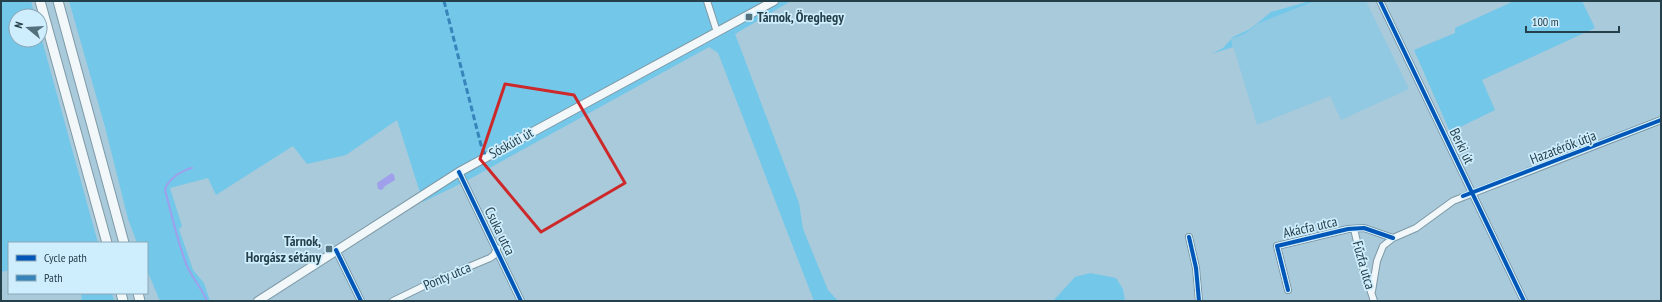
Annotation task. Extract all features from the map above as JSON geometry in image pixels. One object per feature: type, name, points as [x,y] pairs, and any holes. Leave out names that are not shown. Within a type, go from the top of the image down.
[{"type":"highway","points":[[40,1],[107,242]]},
{"type":"highway","points":[[58,1],[124,242]]},
{"type":"main road","name":"Sóskúti út","points":[[258,301],[459,172],[774,1]]},
{"type":"street","points":[[707,1],[717,32]]},
{"type":"street","name":"Berki út","points":[[1380,1],[1524,301]]},
{"type":"street","name":"Hazatérők útja","points":[[1393,238],[1416,228],[1453,201],[1661,120]]},
{"type":"street","name":"Csuka utca","points":[[459,172],[497,248],[521,301]]},
{"type":"street","name":"Akácfa utca","points":[[1288,290],[1277,246],[1364,228],[1393,238]]},
{"type":"street","name":"Fűzfa utca","points":[[1354,229],[1364,271],[1374,301]]},
{"type":"street","points":[[1188,237],[1197,275],[1199,301]]},
{"type":"street","points":[[1372,292],[1377,261],[1380,253],[1383,246],[1393,238]]},
{"type":"street","name":"Ponty utca","points":[[393,301],[430,283],[490,258],[494,255],[497,248]]},
{"type":"street","points":[[336,250],[361,301]]},
{"type":"highlighted area","points":[[505,84],[574,95],[625,183],[541,232],[480,159]]},
{"type":"shaded area","points":[[1,1],[31,1],[33,8],[8,8],[8,48],[44,48],[98,242],[8,242],[8,270],[1,272]]},
{"type":"shaded area","points":[[69,1],[791,1],[735,34],[799,203],[803,229],[828,290],[838,301],[814,301],[718,53],[709,47],[466,181],[423,202],[397,120],[346,155],[307,164],[293,146],[216,195],[208,178],[170,188],[182,226],[179,229],[193,270],[204,283],[210,301],[160,301],[148,272],[148,242],[137,242],[128,219],[105,127]]},
{"type":"shaded area","points":[[1310,1],[1315,1],[1257,24],[1239,37],[1231,39],[1250,29],[1271,12]]},
{"type":"shaded area","points":[[1315,1],[1366,1],[1409,89],[1341,120],[1330,96],[1257,125],[1231,39],[1241,36],[1257,24]]},
{"type":"shaded area","points":[[1514,1],[1582,1],[1595,28],[1482,80],[1495,110],[1450,132],[1414,50],[1455,33],[1455,28]]},
{"type":"shaded area","points":[[1231,39],[1233,47],[1211,54],[1223,48]]},
{"type":"shaded area","points":[[392,173],[395,180],[385,186],[382,190],[378,189],[377,183]]},
{"type":"shaded area","points":[[1090,273],[1116,278],[1123,289],[1125,301],[1053,301],[1075,277]]},
{"type":"shaded area","points":[[81,294],[112,294],[114,301],[82,301]]},
{"type":"waterway","points":[[192,168],[184,171],[172,179],[166,186],[165,190],[183,257],[207,301]]},
{"type":"marked path","points":[[444,1],[481,145],[486,157]]},
{"type":"cycle path","points":[[1380,1],[1524,301]]},
{"type":"cycle path","points":[[1463,196],[1661,120]]},
{"type":"cycle path","points":[[459,172],[521,301]]},
{"type":"cycle path","points":[[1288,290],[1277,246],[1348,229],[1364,228],[1393,238]]},
{"type":"cycle path","points":[[1189,237],[1196,268],[1199,301]]},
{"type":"cycle path","points":[[336,250],[361,301]]},
{"type":"place","name":"Tárnok, Öreghegy","points":[[749,17]]},
{"type":"place","name":"Tárnok, Horgász sétány","points":[[329,249]]}]
